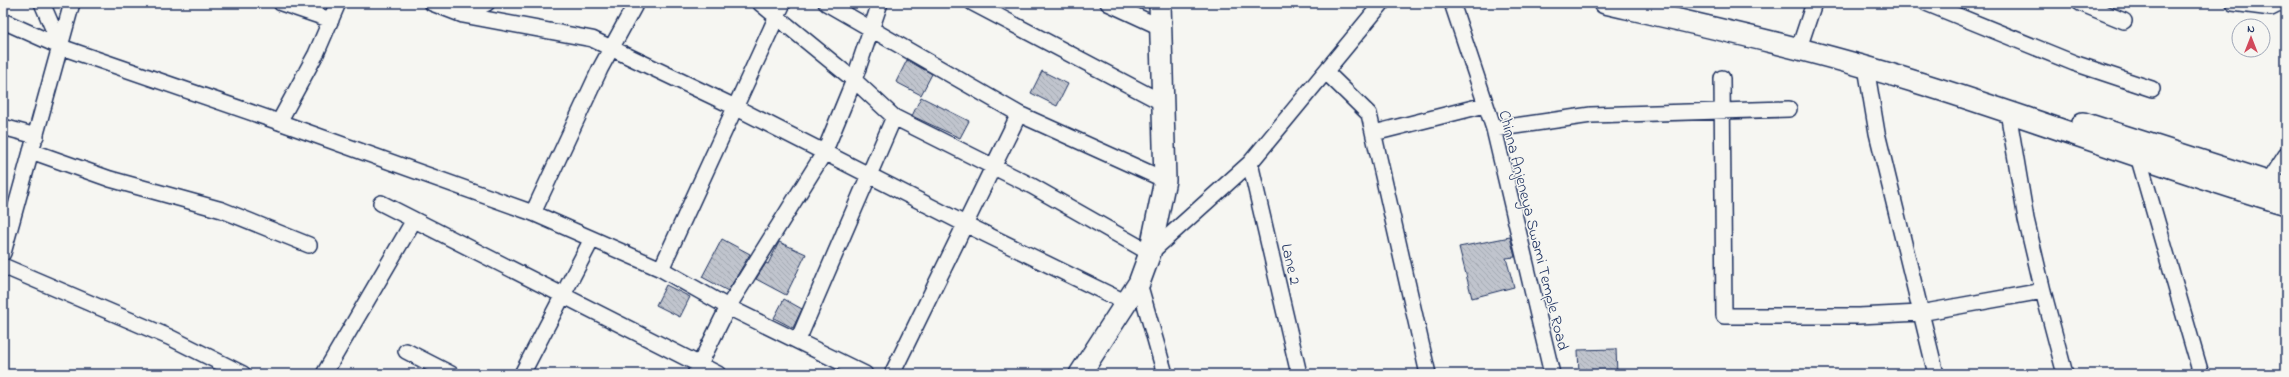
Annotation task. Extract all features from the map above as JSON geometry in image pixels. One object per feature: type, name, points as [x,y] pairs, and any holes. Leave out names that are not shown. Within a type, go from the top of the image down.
[{"type":"street","points":[[42,3],[61,47]]},
{"type":"street","points":[[3,253],[72,3]]},
{"type":"street","points":[[281,3],[331,20]]},
{"type":"street","points":[[279,122],[316,54],[338,3]]},
{"type":"street","points":[[432,3],[463,15],[592,40],[611,48],[735,107],[869,176],[1127,303]]},
{"type":"street","points":[[463,15],[487,3]]},
{"type":"street","points":[[532,213],[611,48],[636,3]]},
{"type":"street","points":[[760,3],[854,80],[894,118],[1032,186],[1150,253]]},
{"type":"street","points":[[661,269],[783,3]]},
{"type":"street","points":[[826,3],[1019,114],[1166,180]]},
{"type":"street","points":[[697,369],[728,307],[824,153],[854,80],[880,3]]},
{"type":"street","points":[[974,3],[1165,104]]},
{"type":"street","points":[[1108,3],[1160,27]]},
{"type":"street","points":[[1080,374],[1139,283],[1150,253],[1166,180],[1165,104],[1160,3]]},
{"type":"street","points":[[1150,253],[1250,163],[1382,3]]},
{"type":"street","name":"Chinna Anjeneya Swami Temple Road","points":[[1452,3],[1494,129],[1552,374]]},
{"type":"street","points":[[1605,3],[1802,41],[1913,66],[2273,189],[2286,204]]},
{"type":"street","points":[[1669,3],[1802,41],[1866,66],[2138,156],[2273,189]]},
{"type":"street","points":[[1802,41],[1814,3]]},
{"type":"street","points":[[1926,3],[2074,63],[2152,89]]},
{"type":"street","points":[[2080,3],[2124,21]]},
{"type":"street","points":[[2233,3],[2271,8],[2280,3]]},
{"type":"street","points":[[3,21],[61,47],[279,122],[532,213],[661,269],[728,307],[865,374]]},
{"type":"street","points":[[1866,66],[1877,133],[1936,374]]},
{"type":"street","points":[[1326,72],[1369,114],[1428,374]]},
{"type":"street","points":[[1722,78],[1721,110],[1724,316],[1860,316],[1920,313],[2043,292]]},
{"type":"street","points":[[1374,133],[1485,105]]},
{"type":"street","points":[[1494,129],[1592,115],[1789,109]]},
{"type":"street","points":[[2008,112],[2026,219],[2043,292],[2066,374]]},
{"type":"street","points":[[892,374],[1019,114]]},
{"type":"street","points":[[798,340],[894,118]]},
{"type":"street","points":[[3,127],[36,136]]},
{"type":"street","points":[[32,151],[110,179],[222,210],[309,245]]},
{"type":"street","points":[[2273,189],[2286,155]]},
{"type":"street","points":[[2138,156],[2201,374]]},
{"type":"street","name":"Lane 2","points":[[1250,163],[1299,374]]},
{"type":"street","points":[[381,203],[562,295],[697,369],[718,374]]},
{"type":"street","points":[[324,374],[414,220]]},
{"type":"street","points":[[522,374],[592,239]]},
{"type":"street","points":[[3,266],[169,337],[243,374]]},
{"type":"street","points":[[1139,283],[1165,374]]},
{"type":"street","points":[[406,351],[451,374]]},
{"type":"building","points":[[907,60],[932,74],[921,95],[896,82]]},
{"type":"building","points":[[1042,71],[1068,84],[1057,106],[1031,93]]},
{"type":"building","points":[[921,97],[969,121],[960,138],[912,116]]},
{"type":"building","points":[[1510,237],[1515,257],[1506,258],[1514,287],[1472,298],[1459,247]]},
{"type":"building","points":[[722,239],[750,254],[728,291],[702,277]]},
{"type":"building","points":[[779,242],[806,254],[786,295],[756,279],[766,263],[768,264]]},
{"type":"building","points":[[666,285],[690,297],[680,317],[656,305]]},
{"type":"building","points":[[784,299],[802,309],[793,328],[774,318]]},
{"type":"building","points":[[1616,349],[1617,374],[1579,374],[1578,350]]}]
